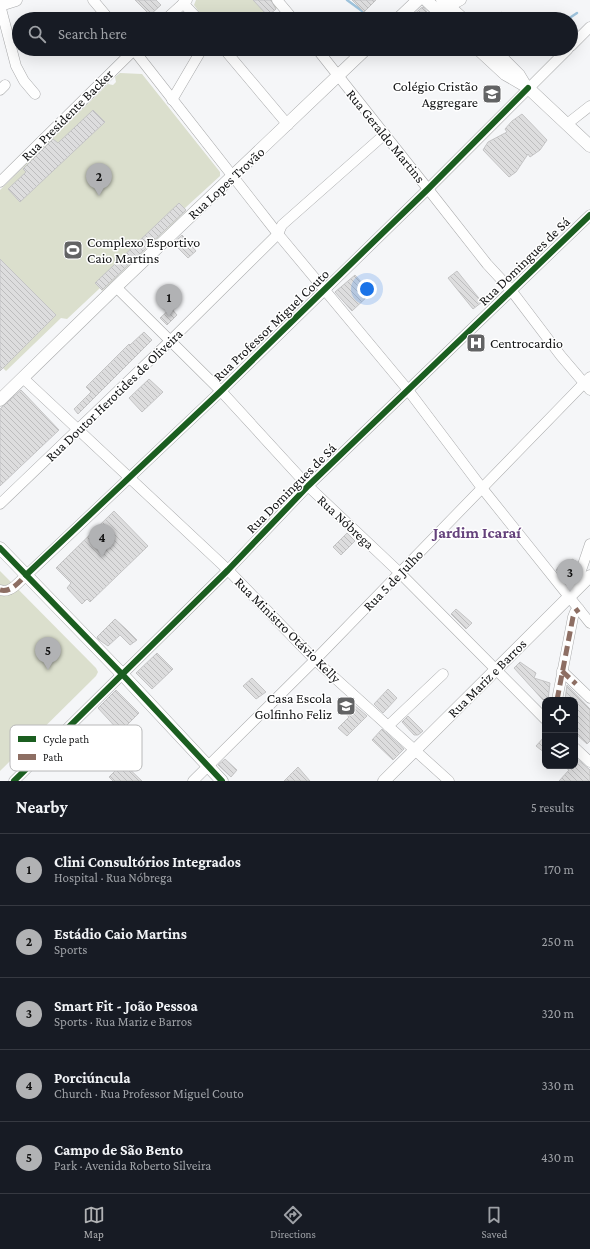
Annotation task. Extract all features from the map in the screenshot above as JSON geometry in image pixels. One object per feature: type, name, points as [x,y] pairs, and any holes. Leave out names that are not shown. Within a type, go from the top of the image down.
[{"type":"main road","points":[[0,5],[16,0]]},
{"type":"main road","points":[[405,12],[418,0]]},
{"type":"main road","points":[[426,0],[439,12]]},
{"type":"main road","points":[[446,3],[455,12]]},
{"type":"main road","name":"Rua Lopes Trovão","points":[[0,400],[116,287],[288,125],[359,56]]},
{"type":"main road","points":[[486,56],[505,74],[527,86]]},
{"type":"main road","points":[[500,56],[520,75],[527,86],[590,146]]},
{"type":"main road","points":[[0,548],[122,674],[222,781]]},
{"type":"main road","name":"Rua Mariz e Barros","points":[[384,781],[590,576]]},
{"type":"street","points":[[93,0],[102,12]]},
{"type":"street","points":[[277,0],[287,12]]},
{"type":"street","points":[[446,3],[461,0]]},
{"type":"street","points":[[173,12],[185,1],[193,12]]},
{"type":"street","points":[[0,5],[12,51]]},
{"type":"street","points":[[578,39],[590,28]]},
{"type":"street","points":[[13,56],[16,66],[24,82],[35,94]]},
{"type":"street","name":"Rua Presidente Backer","points":[[2,176],[127,56]]},
{"type":"street","points":[[139,56],[172,100],[278,234],[408,390],[482,488],[572,594],[579,609],[590,623]]},
{"type":"street","points":[[172,100],[198,56]]},
{"type":"street","points":[[230,56],[288,125]]},
{"type":"street","name":"Rua Geraldo Martins","points":[[322,56],[487,264],[511,290],[561,356],[588,383]]},
{"type":"street","name":"Rua Professor Miguel Couto","points":[[0,590],[9,590],[26,575],[221,391],[428,189],[527,86],[560,56]]},
{"type":"street","points":[[567,124],[590,106]]},
{"type":"street","name":"Rua Doutor Herotides de Oliveira","points":[[0,504],[170,341],[278,234],[282,225],[385,134]]},
{"type":"street","name":"Rua Domingues de Sá","points":[[71,725],[228,570],[308,486],[590,215]]},
{"type":"street","name":"Rua Nóbrega","points":[[116,287],[221,391],[308,486],[400,573],[542,716]]},
{"type":"street","name":"Rua Ministro Otávio Kelly","points":[[23,378],[228,570],[315,660],[449,781]]},
{"type":"street","name":"Rua 5 de Julho","points":[[193,781],[315,660],[482,488],[588,383]]},
{"type":"street","points":[[572,594],[590,544]]},
{"type":"street","points":[[558,697],[573,617],[575,612],[579,609]]},
{"type":"street","points":[[562,671],[590,698]]},
{"type":"street","points":[[388,726],[443,674]]},
{"type":"street","points":[[578,751],[590,762]]},
{"type":"street","name":"Rua Domingues de Sá","points":[[14,781],[24,771]]},
{"type":"green space","points":[[196,0],[271,0],[278,7],[272,12],[199,12],[194,5]]},
{"type":"green space","name":"Complexo Esportivo Caio Martins","points":[[120,73],[142,74],[220,172],[220,176],[185,208],[186,211],[102,291],[100,288],[67,319],[61,318],[6,371],[0,365],[0,190],[108,84],[113,85],[116,82],[115,77]]},
{"type":"green space","points":[[0,571],[96,668],[98,672],[96,676],[46,725],[10,725],[10,761],[0,771]]},
{"type":"building","points":[[135,0],[156,0],[161,5],[153,12],[147,12]]},
{"type":"building","points":[[253,0],[271,0],[276,9],[273,12],[264,12]]},
{"type":"building","points":[[352,0],[376,0],[364,12]]},
{"type":"building","points":[[423,7],[427,12],[417,12]]},
{"type":"building","points":[[93,110],[105,122],[20,202],[8,189],[26,172],[23,169],[53,139],[58,143]]},
{"type":"building","points":[[522,114],[547,140],[540,150],[530,157],[528,154],[516,172],[509,177],[483,150],[488,142],[507,132],[505,129],[512,121]]},
{"type":"building","points":[[179,203],[186,210],[102,290],[95,283]]},
{"type":"building","points":[[182,235],[196,251],[188,258],[173,243]]},
{"type":"building","points":[[0,259],[56,315],[0,371]]},
{"type":"building","points":[[457,271],[482,302],[473,309],[448,278]]},
{"type":"building","points":[[355,275],[371,293],[352,311],[335,292]]},
{"type":"building","points":[[171,308],[177,315],[167,325],[160,318]]},
{"type":"building","points":[[144,332],[152,340],[78,414],[74,409],[91,392],[86,387],[129,344],[130,345]]},
{"type":"building","points":[[149,379],[163,392],[142,412],[129,398]]},
{"type":"building","points":[[21,390],[59,430],[0,486],[0,409]]},
{"type":"building","points":[[114,511],[148,546],[90,602],[87,599],[82,604],[67,588],[71,583],[56,568]]},
{"type":"building","points":[[347,533],[355,541],[341,555],[333,547]]},
{"type":"building","points":[[572,559],[577,562],[569,586],[556,570],[560,565],[564,569]]},
{"type":"building","points":[[456,609],[472,623],[466,629],[451,614]]},
{"type":"building","points":[[115,619],[137,640],[130,645],[120,635],[108,646],[98,639],[97,637]]},
{"type":"building","points":[[157,653],[173,669],[152,689],[136,673]]},
{"type":"building","points":[[520,662],[536,673],[534,678],[550,683],[548,697],[542,697],[542,699],[514,668]]},
{"type":"building","points":[[252,678],[266,692],[256,699],[243,686]]},
{"type":"building","points":[[567,685],[590,709],[590,741],[587,744],[578,736],[578,697],[565,697]]},
{"type":"building","points":[[388,689],[397,698],[383,713],[374,704]]},
{"type":"building","points":[[116,690],[139,713],[127,725],[114,725],[98,708]]},
{"type":"building","points":[[346,698],[367,716],[347,736],[338,728],[349,717],[338,707]]},
{"type":"building","points":[[408,716],[423,731],[418,735],[414,735],[402,722]]},
{"type":"building","points":[[382,729],[404,749],[393,760],[372,740]]},
{"type":"building","points":[[542,739],[542,751],[536,746]]},
{"type":"building","points":[[225,759],[237,770],[231,777],[218,765]]},
{"type":"building","points":[[578,760],[590,770],[590,781],[559,781],[569,770],[568,769],[578,769]]},
{"type":"building","points":[[298,767],[310,781],[284,781]]},
{"type":"building","points":[[115,771],[131,771],[142,781],[113,781],[109,777]]},
{"type":"waterway","points":[[347,0],[363,12]]},
{"type":"marked path","points":[[0,590],[8,590],[18,584],[26,575]]},
{"type":"marked path","points":[[558,697],[573,617],[575,612],[579,609]]},
{"type":"marked path","points":[[562,671],[576,684]]},
{"type":"cycle path","points":[[26,575],[221,391],[428,189],[528,88]]},
{"type":"cycle path","points":[[71,725],[228,570],[308,486],[590,215]]},
{"type":"cycle path","points":[[0,548],[122,674],[222,781]]},
{"type":"cycle path","points":[[14,781],[24,771]]},
{"type":"place","name":"Colégio Cristão Aggregare","points":[[492,94]]},
{"type":"place","name":"Estádio Caio Martins","points":[[99,196]]},
{"type":"place","name":"Complexo Esportivo Caio Martins","points":[[73,250]]},
{"type":"place","name":"Clini Consultórios Integrados","points":[[169,317]]},
{"type":"place","name":"Centrocardio","points":[[476,343]]},
{"type":"place","name":"Porciúncula","points":[[102,557]]},
{"type":"place","name":"Smart Fit - João Pessoa","points":[[570,592]]},
{"type":"place","name":"Campo de São Bento","points":[[48,670]]},
{"type":"place","name":"Casa Escola Golfinho Feliz","points":[[346,706]]},
{"type":"district","name":"Jardim Icaraí","points":[[477,532]]}]
